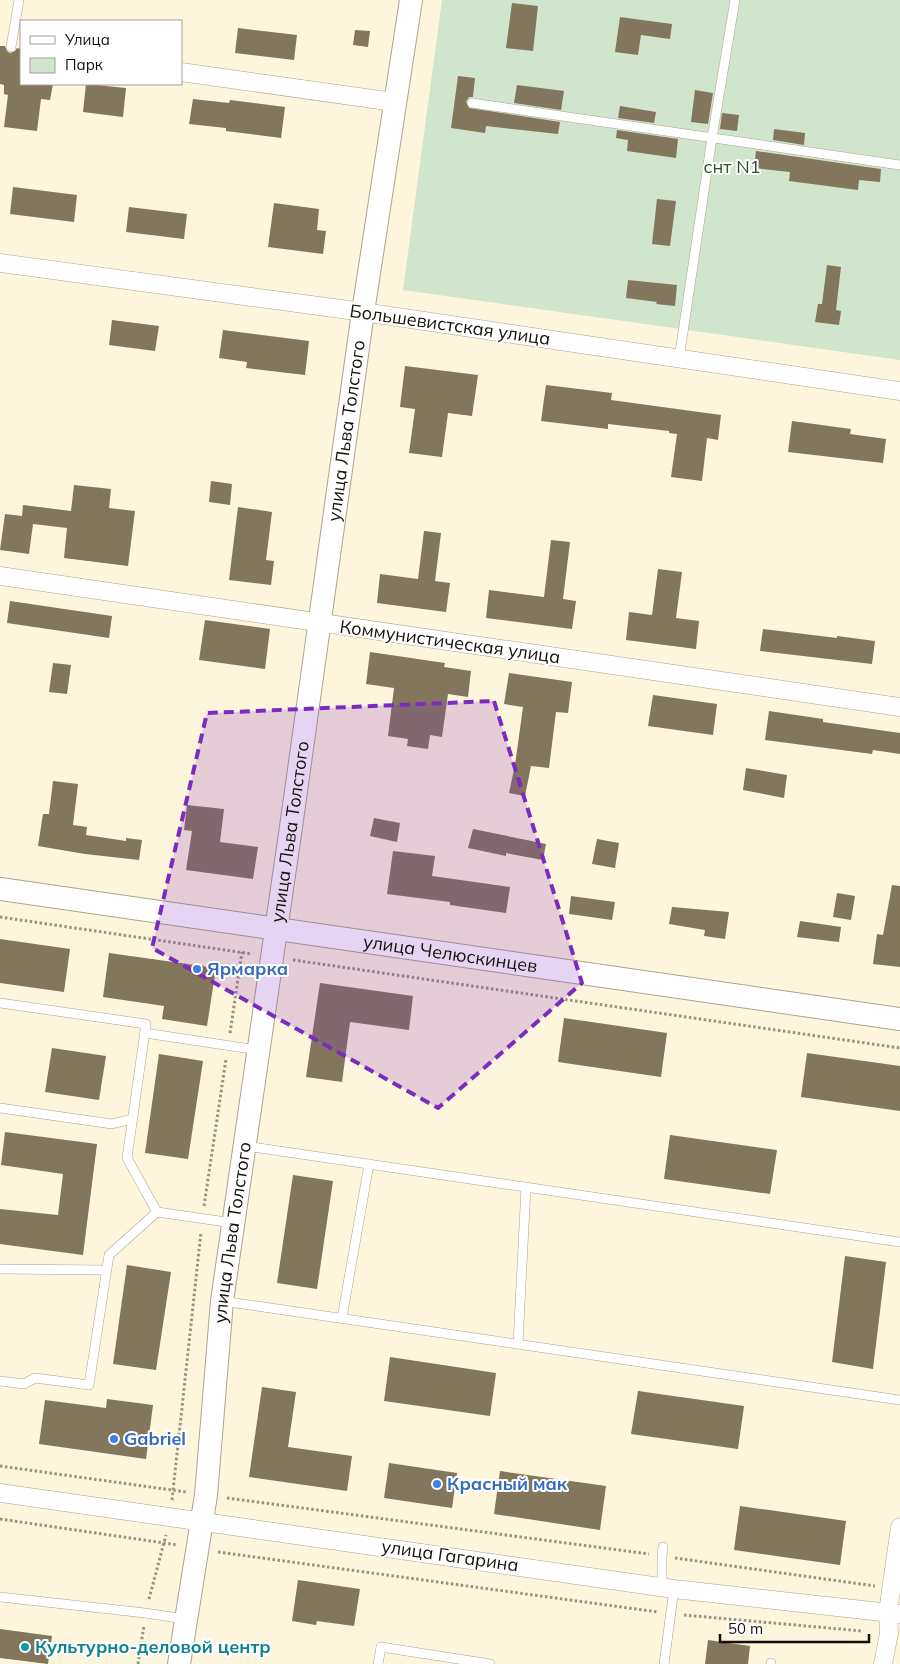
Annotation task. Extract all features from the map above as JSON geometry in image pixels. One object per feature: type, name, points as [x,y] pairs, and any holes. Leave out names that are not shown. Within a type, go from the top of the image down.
[{"type":"street","name":"улица Льва Толстого","points":[[179,1664],[206,1495],[222,1301],[320,623],[362,312],[411,0]]},
{"type":"street","points":[[182,72],[394,102]]},
{"type":"street","name":"Большевистская улица","points":[[0,263],[362,312],[900,391]]},
{"type":"street","name":"Коммунистическая улица","points":[[0,576],[900,707]]},
{"type":"street","name":"улица Челюскинцев","points":[[0,889],[900,1019]]},
{"type":"street","name":"улица Гагарина","points":[[0,1493],[668,1588],[894,1613]]},
{"type":"street","points":[[883,1664],[894,1613],[891,1589],[900,1527]]},
{"type":"lane","points":[[11,47],[18,0]]},
{"type":"lane","points":[[679,359],[735,0]]},
{"type":"lane","points":[[472,103],[900,165]]},
{"type":"lane","points":[[0,1003],[146,1024],[127,1158],[157,1212]]},
{"type":"lane","points":[[145,1033],[258,1050]]},
{"type":"lane","points":[[0,1108],[112,1124],[132,1119]]},
{"type":"lane","points":[[244,1146],[900,1242]]},
{"type":"lane","points":[[342,1318],[369,1164]]},
{"type":"lane","points":[[518,1344],[526,1188]]},
{"type":"lane","points":[[157,1212],[233,1223]]},
{"type":"lane","points":[[0,1381],[24,1384],[35,1378],[89,1385],[109,1255],[157,1212]]},
{"type":"lane","points":[[0,1269],[106,1270]]},
{"type":"lane","points":[[222,1301],[900,1400]]},
{"type":"lane","points":[[662,1551],[672,1614],[664,1664]]},
{"type":"lane","points":[[0,1597],[186,1619]]},
{"type":"lane","points":[[378,1664],[381,1647],[490,1664]]},
{"type":"path","points":[[0,917],[900,1048]]},
{"type":"path","points":[[138,1664],[145,1613],[164,1542],[173,1491],[203,1219],[242,952]]},
{"type":"path","points":[[0,1466],[173,1491],[662,1551],[891,1589]]},
{"type":"path","points":[[0,1519],[164,1542],[197,1549],[672,1614],[889,1633]]},
{"type":"highlighted area","points":[[494,701],[582,983],[438,1108],[152,948],[207,713]]},
{"type":"green space","name":"снт N1","points":[[442,0],[900,0],[900,360],[403,290]]},
{"type":"building","points":[[512,3],[538,6],[533,51],[506,48]]},
{"type":"building","points":[[620,17],[672,24],[670,39],[641,35],[638,55],[615,52]]},
{"type":"building","points":[[238,28],[297,35],[294,60],[235,53]]},
{"type":"building","points":[[355,30],[370,31],[368,47],[353,45]]},
{"type":"building","points":[[0,46],[5,46],[10,53],[17,48],[20,49],[20,85],[53,85],[50,100],[41,99],[37,131],[4,127],[8,95],[4,94],[4,85],[0,84]]},
{"type":"building","points":[[458,76],[475,78],[473,97],[469,97],[466,102],[469,108],[560,122],[558,134],[486,126],[485,133],[451,128]]},
{"type":"building","points":[[86,85],[126,88],[123,117],[83,112]]},
{"type":"building","points":[[517,85],[564,91],[561,110],[514,103]]},
{"type":"building","points":[[695,90],[713,93],[708,124],[691,122]]},
{"type":"building","points":[[193,99],[229,103],[230,100],[285,107],[281,138],[226,131],[226,128],[189,124]]},
{"type":"building","points":[[620,106],[656,112],[654,123],[618,118]]},
{"type":"building","points":[[722,113],[739,115],[737,131],[720,129]]},
{"type":"building","points":[[774,129],[805,133],[804,145],[773,140]]},
{"type":"building","points":[[617,130],[678,139],[676,158],[627,151],[628,140],[616,138]]},
{"type":"building","points":[[756,151],[881,169],[880,182],[859,180],[858,190],[789,181],[790,172],[754,168]]},
{"type":"building","points":[[13,187],[77,195],[74,222],[10,214]]},
{"type":"building","points":[[657,199],[676,201],[670,246],[652,244]]},
{"type":"building","points":[[274,203],[319,209],[317,230],[326,231],[323,254],[268,247]]},
{"type":"building","points":[[129,207],[187,214],[184,239],[126,232]]},
{"type":"building","points":[[827,265],[841,267],[836,310],[841,311],[839,325],[815,322],[818,304],[822,304]]},
{"type":"building","points":[[628,280],[677,285],[675,306],[626,298]]},
{"type":"building","points":[[112,320],[159,326],[155,351],[109,345]]},
{"type":"building","points":[[223,330],[309,341],[305,375],[246,368],[247,362],[219,358]]},
{"type":"building","points":[[405,366],[478,375],[472,416],[448,413],[442,457],[409,453],[415,409],[400,407]]},
{"type":"building","points":[[546,385],[612,393],[611,400],[721,415],[718,440],[707,438],[702,481],[671,477],[677,434],[669,433],[669,431],[608,424],[608,429],[541,421]]},
{"type":"building","points":[[792,421],[851,429],[850,434],[886,439],[883,463],[788,452]]},
{"type":"building","points":[[211,481],[232,484],[230,505],[209,502]]},
{"type":"building","points":[[74,485],[111,489],[109,508],[135,511],[128,566],[64,558],[67,528],[33,524],[29,554],[0,550],[5,514],[22,516],[23,505],[71,511]]},
{"type":"building","points":[[238,507],[272,512],[266,560],[274,561],[271,585],[229,580]]},
{"type":"building","points":[[424,531],[441,533],[435,581],[450,583],[446,612],[377,603],[380,574],[418,579]]},
{"type":"building","points":[[551,540],[570,542],[563,599],[576,601],[572,629],[486,618],[489,590],[544,597]]},
{"type":"building","points":[[658,569],[682,572],[676,618],[699,621],[696,649],[626,640],[629,612],[652,615]]},
{"type":"building","points":[[10,601],[112,616],[109,638],[7,623]]},
{"type":"building","points":[[205,620],[270,629],[265,669],[199,660]]},
{"type":"building","points":[[763,629],[875,641],[872,664],[760,651]]},
{"type":"building","points":[[370,652],[445,663],[444,667],[471,671],[468,697],[448,694],[442,737],[430,735],[428,749],[407,746],[408,739],[388,736],[394,688],[366,684]]},
{"type":"building","points":[[53,663],[71,665],[67,694],[49,692]]},
{"type":"building","points":[[509,673],[572,682],[568,713],[556,712],[549,768],[531,766],[525,796],[509,793],[523,707],[504,704]]},
{"type":"building","points":[[653,695],[717,704],[713,735],[648,726]]},
{"type":"building","points":[[769,711],[823,719],[823,722],[900,733],[900,754],[873,750],[872,754],[765,740]]},
{"type":"building","points":[[746,768],[787,775],[784,798],[743,790]]},
{"type":"building","points":[[53,781],[78,784],[73,825],[87,827],[86,835],[126,841],[126,838],[142,840],[139,860],[38,846],[43,814],[49,814]]},
{"type":"building","points":[[187,805],[224,809],[220,842],[258,847],[253,879],[186,870],[192,831],[184,830]]},
{"type":"building","points":[[374,818],[400,823],[397,842],[370,836]]},
{"type":"building","points":[[473,829],[546,844],[543,860],[506,853],[506,856],[468,848]]},
{"type":"building","points":[[597,839],[619,843],[615,868],[592,864]]},
{"type":"building","points":[[393,851],[435,856],[432,876],[510,887],[506,913],[450,905],[450,902],[387,894]]},
{"type":"building","points":[[892,885],[900,886],[900,967],[873,964],[877,934],[883,935]]},
{"type":"building","points":[[837,893],[855,896],[851,920],[833,917]]},
{"type":"building","points":[[571,896],[615,902],[612,920],[569,914]]},
{"type":"building","points":[[672,907],[729,912],[725,939],[704,936],[705,930],[669,924]]},
{"type":"building","points":[[800,921],[841,927],[839,942],[797,937]]},
{"type":"building","points":[[0,939],[70,949],[64,992],[0,983]]},
{"type":"building","points":[[109,953],[216,968],[207,1026],[162,1019],[164,1006],[103,997]]},
{"type":"building","points":[[320,983],[413,996],[409,1030],[350,1022],[342,1082],[306,1077]]},
{"type":"building","points":[[564,1018],[667,1033],[661,1077],[558,1062]]},
{"type":"building","points":[[52,1048],[106,1056],[99,1100],[45,1092]]},
{"type":"building","points":[[807,1053],[900,1066],[900,1111],[801,1097]]},
{"type":"building","points":[[159,1054],[203,1061],[188,1159],[145,1153]]},
{"type":"building","points":[[5,1132],[97,1144],[83,1255],[0,1244],[0,1209],[58,1215],[63,1174],[1,1165]]},
{"type":"building","points":[[670,1135],[777,1150],[770,1194],[664,1179]]},
{"type":"building","points":[[293,1175],[333,1181],[317,1289],[277,1283]]},
{"type":"building","points":[[845,1256],[886,1262],[873,1369],[832,1362]]},
{"type":"building","points":[[127,1265],[171,1272],[156,1370],[113,1364]]},
{"type":"building","points":[[390,1357],[496,1373],[490,1416],[384,1401]]},
{"type":"building","points":[[262,1387],[296,1392],[288,1447],[352,1456],[347,1491],[249,1477]]},
{"type":"building","points":[[638,1391],[744,1406],[738,1449],[631,1434]]},
{"type":"building","points":[[107,1399],[153,1405],[146,1459],[39,1444],[45,1400],[106,1408]]},
{"type":"building","points":[[389,1463],[457,1473],[452,1508],[384,1498]]},
{"type":"building","points":[[500,1471],[606,1486],[600,1530],[494,1514]]},
{"type":"building","points":[[740,1506],[846,1521],[840,1565],[734,1550]]},
{"type":"building","points":[[298,1580],[360,1589],[354,1626],[317,1621],[316,1625],[292,1621]]},
{"type":"building","name":"Культурно-деловой центр","points":[[0,1629],[52,1636],[48,1664],[0,1658]]},
{"type":"building","points":[[708,1640],[750,1646],[748,1664],[705,1664]]},
{"type":"place","name":"Ярмарка","points":[[197,969]]},
{"type":"place","name":"Gabriel","points":[[114,1439]]},
{"type":"place","name":"Красный мак","points":[[437,1484]]},
{"type":"place","name":"Культурно-деловой центр","points":[[25,1647]]}]
